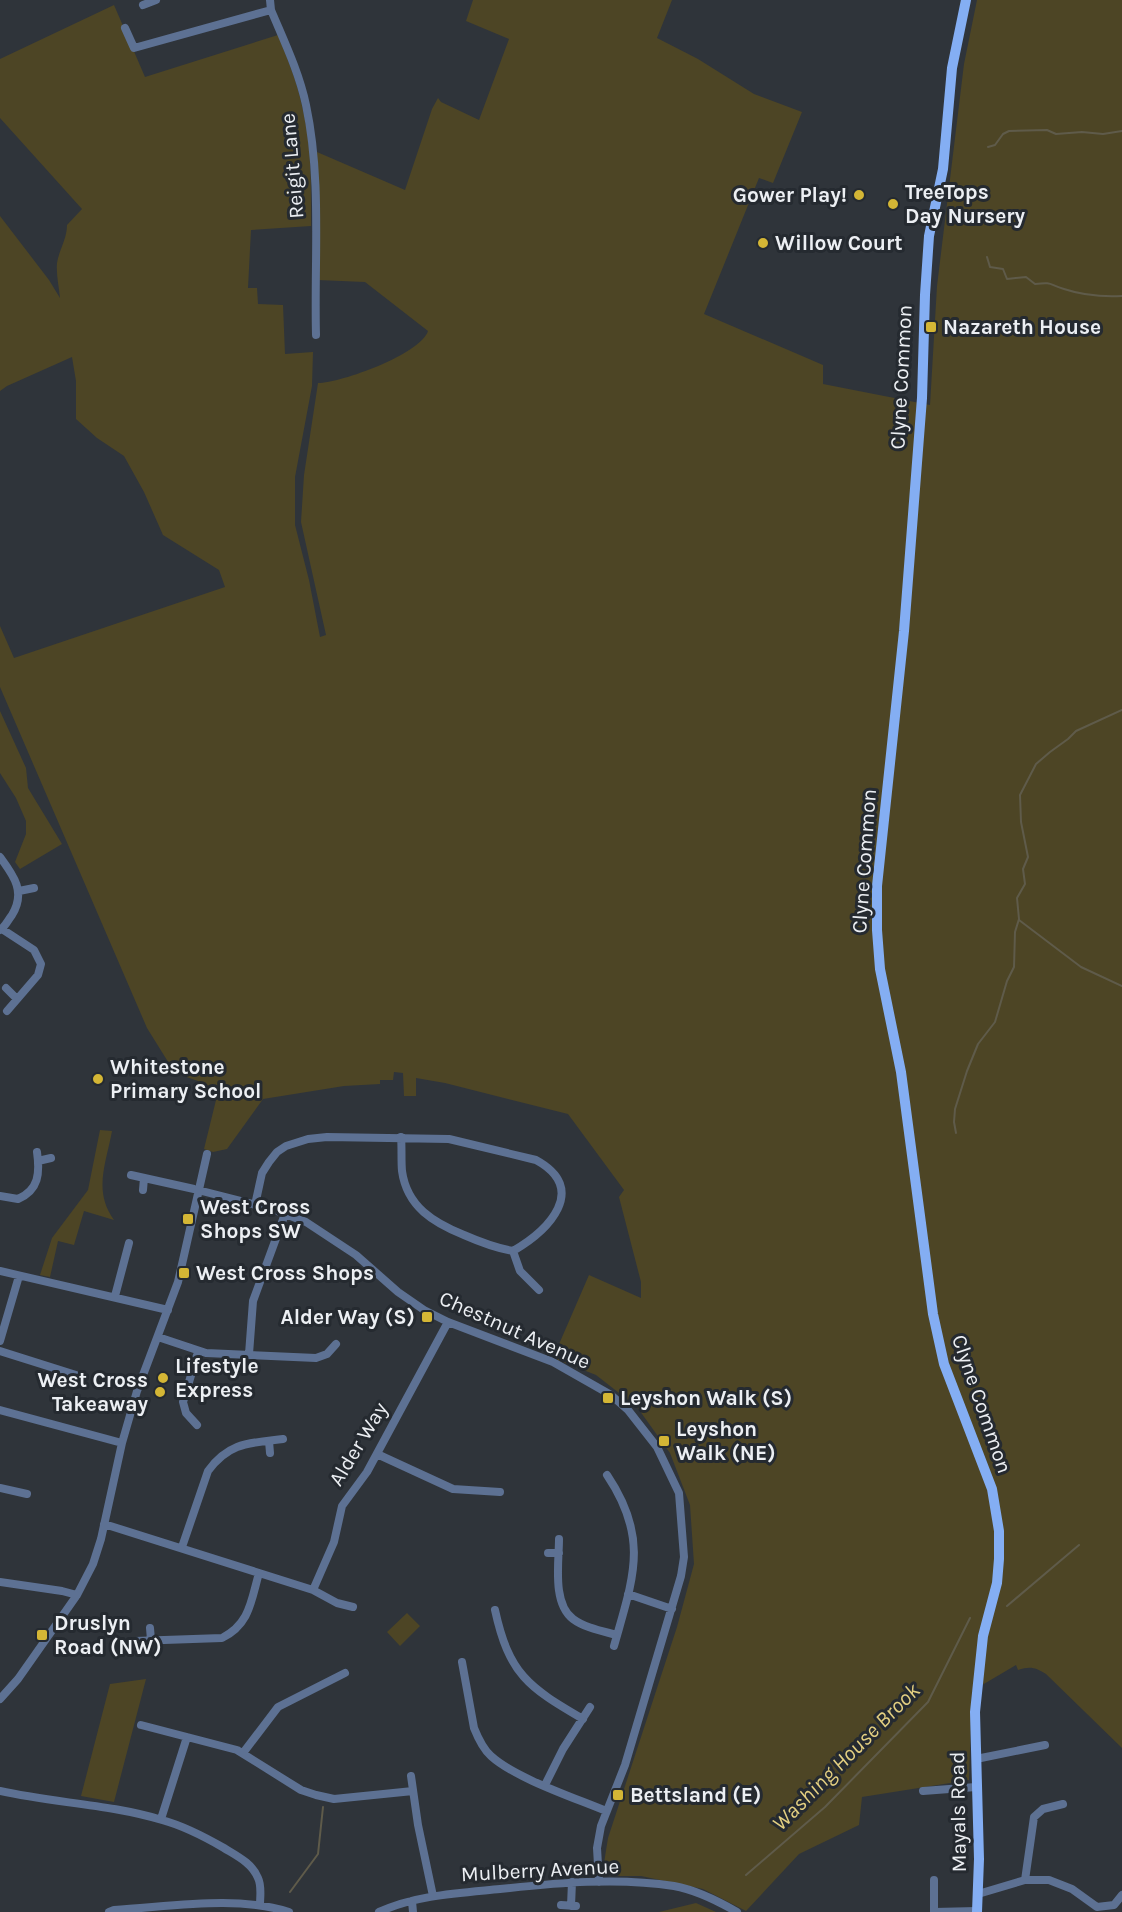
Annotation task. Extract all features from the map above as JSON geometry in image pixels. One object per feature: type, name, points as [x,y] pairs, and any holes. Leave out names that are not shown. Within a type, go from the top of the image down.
[{"type":"main road","name":"Clyne Common","points":[[966,0],[952,68],[943,169],[929,236],[922,399],[904,631],[877,886],[877,930],[880,969],[901,1072],[933,1314],[944,1364],[992,1489],[997,1511],[999,1559],[997,1584],[983,1636],[975,1712]]},
{"type":"main road","name":"Mayals Road","points":[[975,1712],[979,1859],[977,1911]]},
{"type":"street","points":[[143,5],[156,0]]},
{"type":"street","name":"Reigit Lane","points":[[270,0],[306,104],[312,140],[316,188],[316,335]]},
{"type":"street","points":[[125,28],[134,48],[272,10]]},
{"type":"street","points":[[0,857],[19,891],[18,905],[1,929],[34,950],[41,960],[40,972],[7,1011]]},
{"type":"street","points":[[19,891],[34,888]]},
{"type":"street","points":[[6,988],[17,999]]},
{"type":"street","points":[[255,1205],[262,1173],[277,1152],[295,1142],[327,1137],[401,1137],[449,1139],[536,1160],[554,1172],[562,1188],[560,1207],[554,1218],[544,1228],[513,1251],[498,1249],[449,1229],[434,1222],[423,1212],[407,1188],[402,1172],[401,1137]]},
{"type":"street","points":[[0,1699],[18,1679],[77,1595],[93,1564],[137,1390],[168,1310],[187,1247],[207,1154]]},
{"type":"street","points":[[0,1196],[18,1199],[28,1193],[39,1176],[38,1156],[51,1158]]},
{"type":"street","name":"Chestnut Avenue","points":[[131,1175],[255,1205],[306,1222],[356,1255],[398,1292],[424,1310],[448,1322],[553,1362],[593,1384],[620,1403],[645,1430],[659,1450],[679,1493],[684,1557],[672,1609],[625,1765],[597,1839],[605,1882]]},
{"type":"street","points":[[143,1190],[144,1178]]},
{"type":"street","points":[[249,1354],[253,1301],[285,1214]]},
{"type":"street","points":[[114,1296],[129,1243]]},
{"type":"street","points":[[513,1251],[520,1271],[539,1290]]},
{"type":"street","points":[[0,1271],[168,1310]]},
{"type":"street","points":[[0,1341],[19,1276]]},
{"type":"street","name":"Alder Way","points":[[313,1590],[334,1542],[342,1506],[367,1472],[448,1322]]},
{"type":"street","points":[[158,1337],[198,1352],[316,1358],[327,1354],[336,1344]]},
{"type":"street","points":[[0,1351],[76,1375]]},
{"type":"street","points":[[197,1425],[186,1413],[183,1402],[198,1352]]},
{"type":"street","points":[[0,1410],[122,1443]]},
{"type":"street","points":[[182,1547],[208,1471],[216,1460],[232,1447],[258,1441],[283,1439]]},
{"type":"street","points":[[269,1441],[270,1453]]},
{"type":"street","points":[[376,1454],[453,1489],[501,1492]]},
{"type":"street","points":[[607,1475],[628,1517],[634,1539],[634,1568],[614,1646]]},
{"type":"street","points":[[0,1488],[27,1494]]},
{"type":"street","points":[[104,1524],[313,1590],[337,1603],[353,1607]]},
{"type":"street","points":[[559,1539],[559,1589],[566,1612],[574,1620],[589,1627],[617,1635]]},
{"type":"street","points":[[548,1553],[559,1553]]},
{"type":"street","points":[[135,1641],[222,1638],[234,1632],[249,1609],[259,1573]]},
{"type":"street","points":[[0,1582],[77,1595]]},
{"type":"street","points":[[628,1594],[672,1609]]},
{"type":"street","points":[[495,1610],[504,1646],[514,1665],[536,1690],[583,1719]]},
{"type":"street","points":[[150,1628],[151,1640]]},
{"type":"street","points":[[462,1662],[471,1716],[477,1736],[492,1756],[545,1785],[606,1811]]},
{"type":"street","points":[[243,1753],[278,1707],[345,1673]]},
{"type":"street","points":[[545,1785],[563,1749],[590,1707]]},
{"type":"street","points":[[141,1725],[237,1750],[301,1790],[334,1799],[413,1791]]},
{"type":"street","points":[[161,1819],[187,1737]]},
{"type":"street","points":[[976,1759],[1045,1745]]},
{"type":"street","points":[[411,1776],[433,1896]]},
{"type":"street","points":[[923,1791],[976,1787]]},
{"type":"street","points":[[0,1791],[25,1797],[88,1804],[161,1819],[202,1836],[250,1865],[261,1885],[260,1905]]},
{"type":"street","points":[[1025,1880],[1034,1817],[1043,1809],[1064,1804]]},
{"type":"street","points":[[934,1880],[934,1912],[977,1911]]},
{"type":"street","points":[[978,1894],[1025,1880],[1049,1880],[1072,1889],[1097,1909],[1114,1905],[1122,1895]]},
{"type":"street","points":[[561,1905],[573,1906],[572,1882]]},
{"type":"street","name":"Mulberry Avenue","points":[[379,1912],[412,1900],[433,1896],[572,1882],[605,1882],[681,1888],[718,1901],[737,1912]]},
{"type":"street","points":[[412,1900],[413,1912]]},
{"type":"street","points":[[112,1911],[209,1904],[260,1905],[289,1912]]},
{"type":"shaded area","points":[[473,0],[672,0],[657,38],[698,59],[754,94],[802,112],[773,183],[759,178],[704,314],[823,365],[823,384],[930,405],[937,286],[964,64],[977,0],[1122,0],[1122,1748],[1046,1674],[1032,1668],[1018,1670],[1016,1665],[972,1691],[969,1780],[862,1797],[859,1825],[799,1854],[746,1911],[703,1889],[641,1876],[620,1876],[606,1872],[604,1863],[608,1838],[677,1627],[694,1564],[690,1505],[670,1453],[637,1407],[596,1375],[553,1358],[589,1275],[641,1298],[641,1282],[619,1197],[624,1190],[568,1114],[445,1083],[416,1078],[416,1096],[404,1096],[403,1073],[394,1072],[393,1080],[380,1080],[380,1084],[344,1086],[263,1099],[227,1149],[213,1152],[204,1149],[216,1100],[198,1081],[175,1073],[147,1028],[0,687],[0,626],[14,658],[225,587],[219,570],[163,535],[144,492],[124,456],[97,438],[76,419],[76,381],[72,357],[0,391],[0,216],[60,298],[58,258],[67,225],[82,209],[0,118],[0,59],[114,5],[145,77],[278,35],[295,79],[308,136],[311,226],[251,230],[248,288],[257,288],[258,304],[283,305],[285,354],[313,352],[312,386],[295,477],[295,525],[320,637],[326,635],[301,522],[304,475],[318,383],[361,373],[396,358],[422,340],[428,331],[365,282],[318,280],[317,152],[405,190],[432,109],[438,98],[441,102],[479,120],[509,39],[466,21]]},
{"type":"shaded area","points":[[0,711],[26,768],[28,788],[62,844],[20,869],[15,862],[26,834],[26,821],[16,798],[0,773]]},
{"type":"shaded area","points":[[100,1130],[112,1131],[104,1166],[103,1188],[104,1198],[114,1220],[84,1211],[74,1245],[58,1241],[50,1277],[40,1275],[52,1238],[88,1190]]},
{"type":"shaded area","points":[[407,1613],[420,1626],[400,1646],[387,1632]]},
{"type":"shaded area","points":[[146,1679],[114,1802],[81,1796],[110,1684]]},
{"type":"shaded area","points":[[696,1903],[716,1912],[659,1912]]},
{"type":"waterway","points":[[988,147],[995,145],[1003,134],[1009,131],[1047,130],[1056,134],[1082,132],[1103,134],[1122,131]]},
{"type":"waterway","points":[[987,257],[990,267],[1003,269],[1007,279],[1026,277],[1035,284],[1048,283],[1078,293],[1122,296]]},
{"type":"waterway","points":[[956,1133],[955,1109],[967,1071],[978,1044],[995,1022],[1007,981],[1014,967],[1015,932],[1019,919],[1017,898],[1025,884],[1023,869],[1028,857],[1021,822],[1020,795],[1036,764],[1050,752],[1076,731],[1122,710]]},
{"type":"waterway","points":[[1019,920],[1081,967],[1122,986]]},
{"type":"waterway","name":"Washing House Brook","points":[[1007,1606],[1079,1545]]},
{"type":"waterway","name":"Washing House Brook","points":[[746,1875],[825,1807],[928,1702],[970,1618]]},
{"type":"waterway","name":"Washing House Brook","points":[[290,1892],[318,1854],[323,1807]]},
{"type":"place","name":"Gower Play!","points":[[859,195]]},
{"type":"place","name":"TreeTops Day Nursery","points":[[893,204]]},
{"type":"place","name":"Willow Court","points":[[763,243]]},
{"type":"place","name":"Nazareth House","points":[[931,327]]},
{"type":"place","name":"Whitestone Primary School","points":[[98,1079]]},
{"type":"place","name":"West Cross Shops SW","points":[[188,1219]]},
{"type":"place","name":"West Cross Shops","points":[[184,1273]]},
{"type":"place","name":"Alder Way (S)","points":[[427,1317]]},
{"type":"place","name":"Lifestyle Express","points":[[163,1378]]},
{"type":"place","name":"West Cross Takeaway","points":[[160,1392]]},
{"type":"place","name":"Leyshon Walk (S)","points":[[608,1398]]},
{"type":"place","name":"Leyshon Walk (NE)","points":[[664,1441]]},
{"type":"place","name":"Druslyn Road (NW)","points":[[42,1635]]},
{"type":"place","name":"Bettsland (E)","points":[[618,1795]]}]
